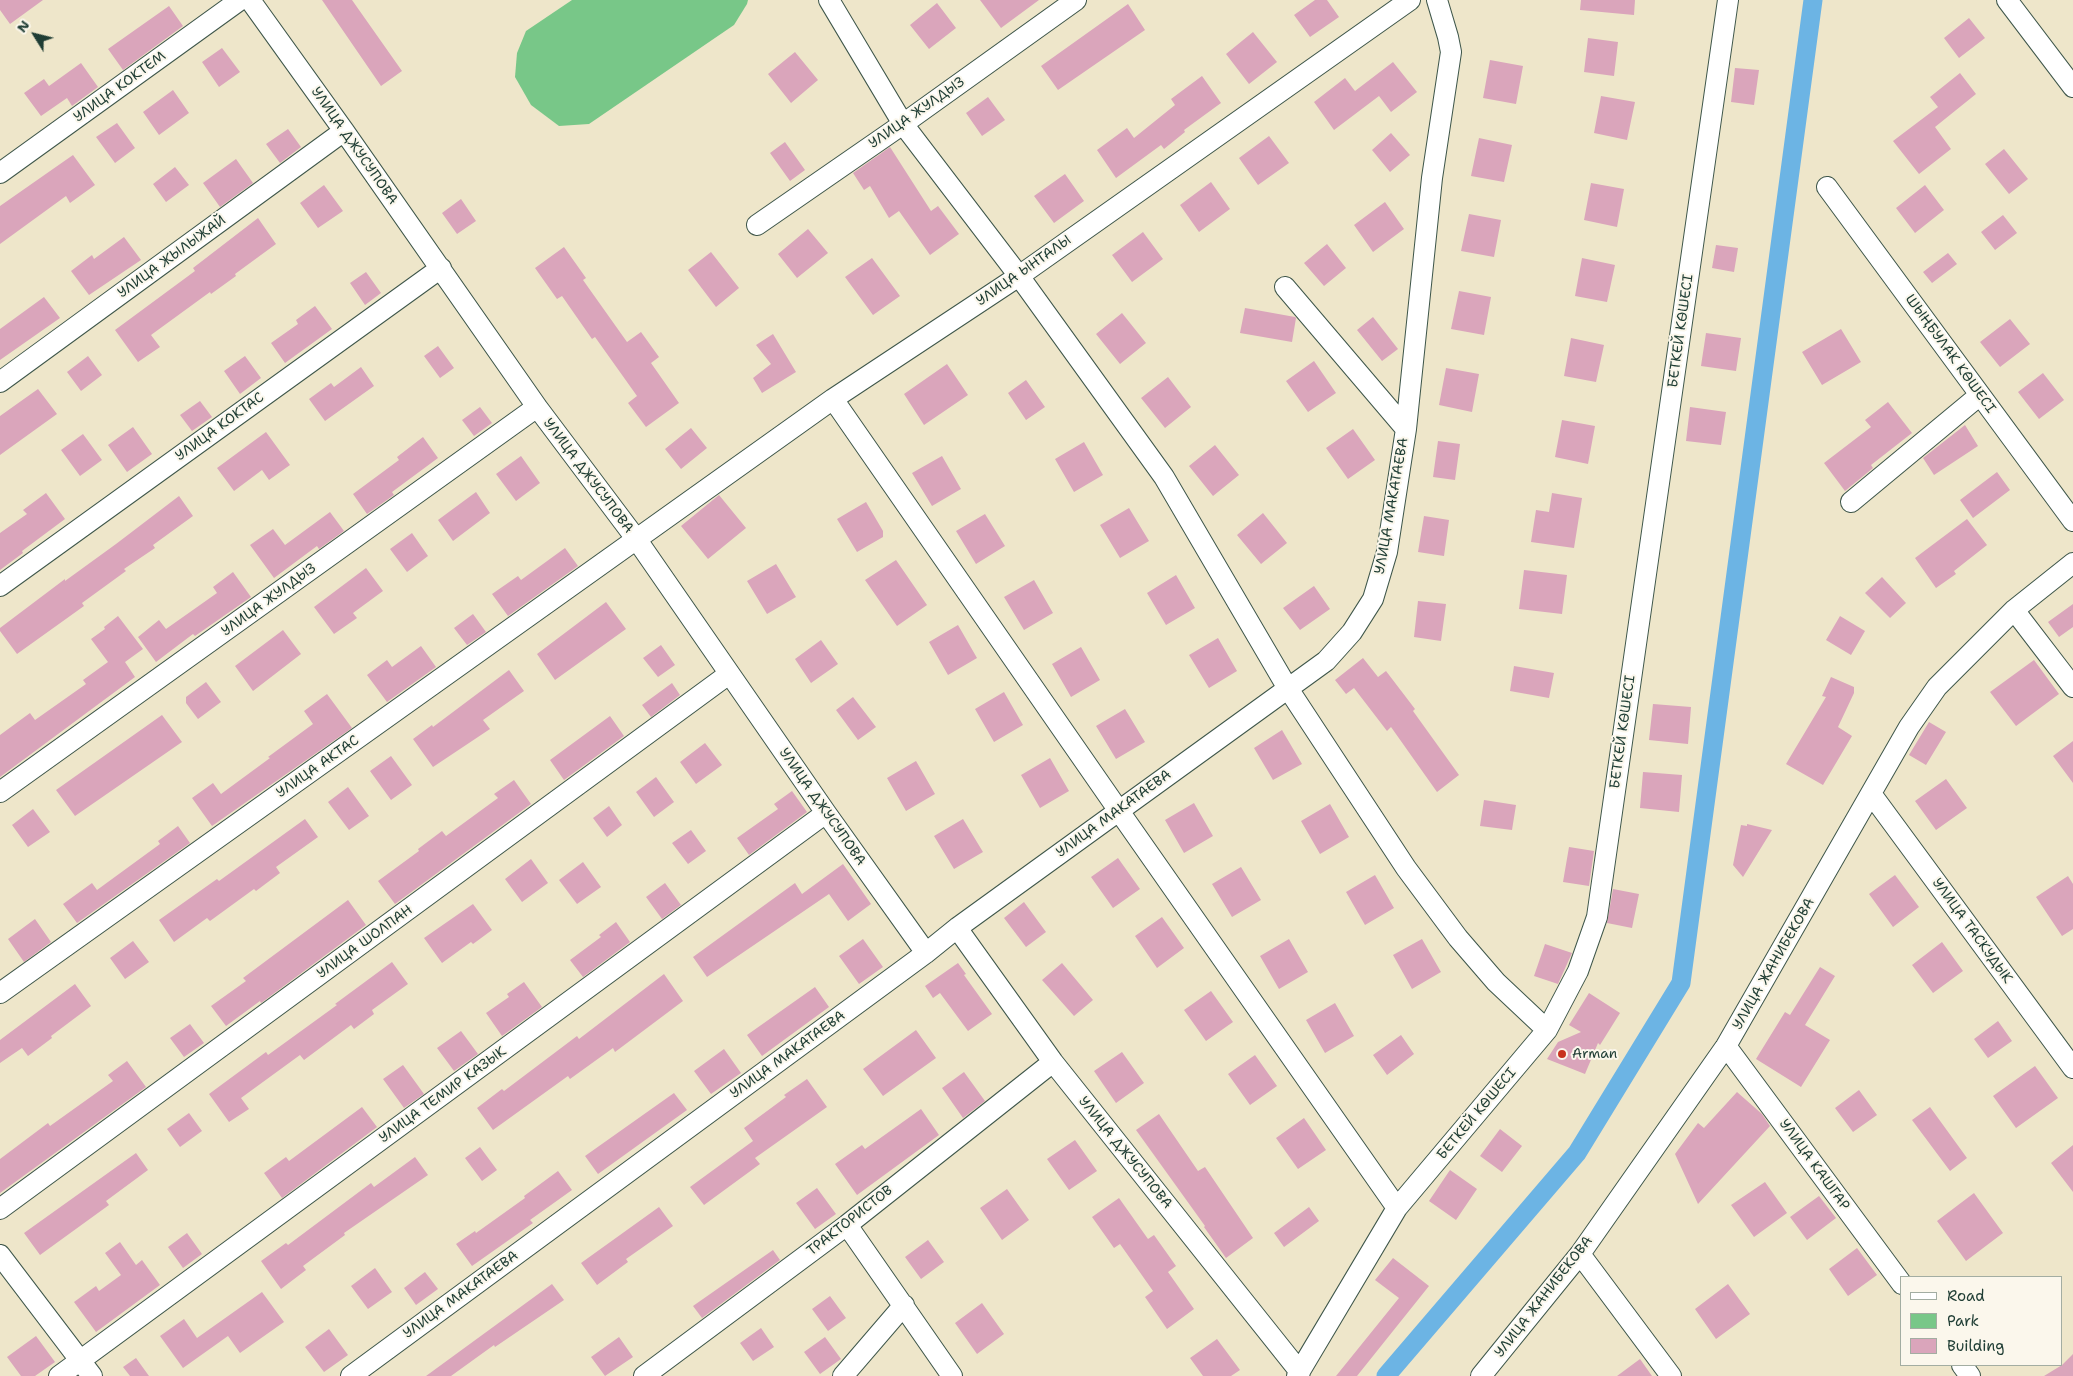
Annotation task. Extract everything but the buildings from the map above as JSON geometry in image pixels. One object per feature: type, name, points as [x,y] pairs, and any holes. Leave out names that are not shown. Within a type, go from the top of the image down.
[{"type":"street","name":"УЛИЦА КОКТЕМ","points":[[0,173],[240,0]]},
{"type":"street","name":"УЛИЦА ДЖУСУПОВА","points":[[250,0],[441,268],[537,407],[636,540],[826,814],[926,953]]},
{"type":"street","points":[[829,0],[903,124],[1019,276],[1164,477],[1287,687],[1406,868],[1458,938],[1496,982],[1547,1030]]},
{"type":"street","name":"УЛИЦА ЖУЛДЫЗ","points":[[757,225],[903,124],[1076,0]]},
{"type":"street","name":"УЛИЦА ЫНТАЛЫ","points":[[636,540],[833,399],[1019,276],[1410,0]]},
{"type":"street","name":"УЛИЦА МАКАТАЕВА","points":[[351,1376],[926,953],[957,928],[1287,687],[1326,661],[1352,632],[1372,599],[1387,552],[1406,429],[1432,178],[1451,52],[1437,0]]},
{"type":"street","name":"БЕТКЕЙ КӨШЕСІ","points":[[1298,1374],[1397,1208],[1547,1030],[1578,971],[1597,917],[1728,0]]},
{"type":"street","points":[[2007,0],[2073,87]]},
{"type":"street","name":"УЛИЦА ЖЫЛЫЖАЙ","points":[[0,382],[344,131]]},
{"type":"street","name":"ШЫҢБУЛАК КӨШЕСІ","points":[[1826,187],[2073,521]]},
{"type":"street","name":"УЛИЦА КОКТАС","points":[[0,586],[441,268]]},
{"type":"street","points":[[1285,287],[1406,429]]},
{"type":"street","points":[[1851,502],[1980,395]]},
{"type":"street","points":[[833,399],[1118,811],[1397,1208]]},
{"type":"street","name":"УЛИЦА ЖУЛДЫЗ","points":[[0,792],[537,407]]},
{"type":"street","name":"УЛИЦА АКТАС","points":[[0,993],[636,540]]},
{"type":"street","name":"УЛИЦА ЖАНИБЕКОВА","points":[[1481,1376],[1580,1254],[1726,1046],[1910,727],[1937,687],[2014,610],[2073,563]]},
{"type":"street","points":[[2014,610],[2073,687]]},
{"type":"street","name":"УЛИЦА ШОЛПАН","points":[[0,1209],[729,674]]},
{"type":"street","name":"УЛИЦА ТАСКУДЫК","points":[[1872,795],[2073,1068]]},
{"type":"street","name":"УЛИЦА ТЕМИР КАЗЫК","points":[[59,1376],[86,1369],[826,814]]},
{"type":"street","name":"УЛИЦА ДЖУСУПОВА","points":[[957,928],[1053,1062],[1298,1374]]},
{"type":"street","name":"УЛИЦА КАШГАР","points":[[1726,1046],[1900,1281]]},
{"type":"street","name":"ТРАКТОРИСТОВ","points":[[644,1376],[847,1225],[1053,1062]]},
{"type":"street","points":[[847,1225],[952,1376]]},
{"type":"street","points":[[1580,1254],[1671,1376]]},
{"type":"street","points":[[0,1255],[86,1369]]},
{"type":"street","points":[[843,1376],[904,1305]]},
{"type":"green space","points":[[572,0],[748,0],[734,25],[589,124],[559,126],[531,105],[515,77],[517,53],[526,31]]},
{"type":"waterway","points":[[1386,1376],[1577,1153],[1681,983],[1813,0]]},
{"type":"place","name":"Arman","points":[[1562,1054]]}]
